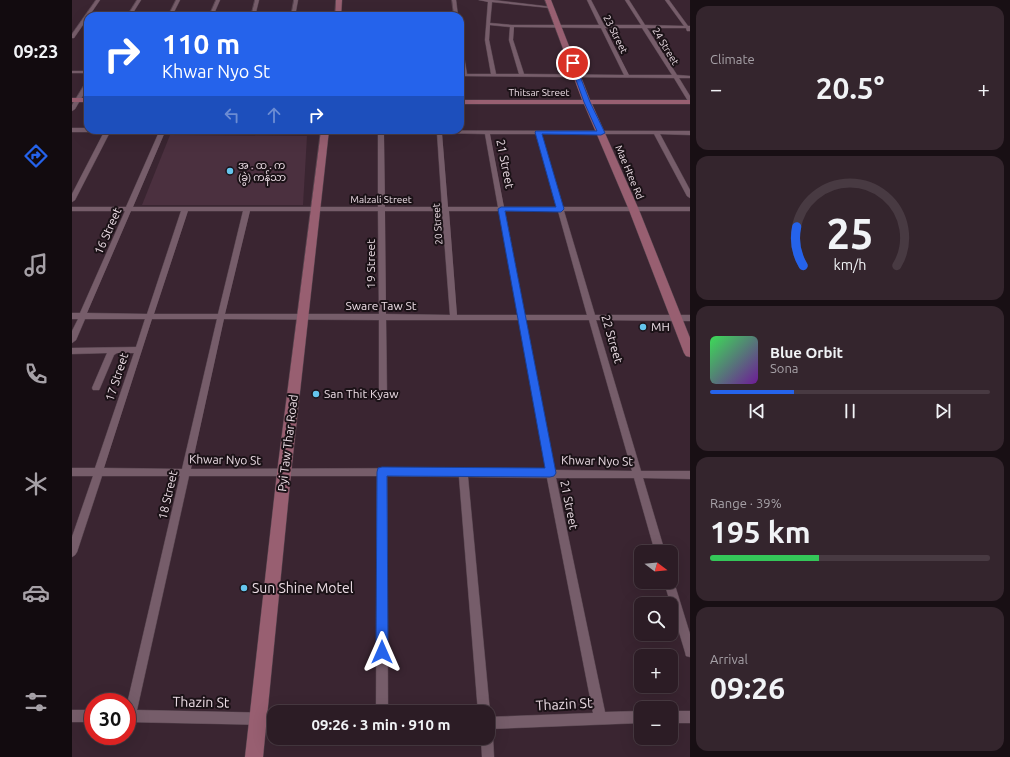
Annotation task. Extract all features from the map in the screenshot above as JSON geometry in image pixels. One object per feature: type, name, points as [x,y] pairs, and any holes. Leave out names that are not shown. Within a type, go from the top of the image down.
[{"type":"street","points":[[90,12],[98,0]]},
{"type":"street","points":[[132,12],[139,0]]},
{"type":"street","points":[[172,12],[178,0]]},
{"type":"street","points":[[213,12],[218,0]]},
{"type":"street","points":[[254,12],[257,0]]},
{"type":"street","points":[[294,12],[296,0]]},
{"type":"street","points":[[338,12],[340,0]]},
{"type":"street","points":[[454,0],[456,12]]},
{"type":"street","points":[[480,0],[549,3]]},
{"type":"street","points":[[490,0],[487,40],[494,75]]},
{"type":"street","name":"23 Street","points":[[589,0],[627,76]]},
{"type":"street","name":"24 Street","points":[[627,0],[690,101]]},
{"type":"street","points":[[667,0],[689,28]]},
{"type":"street","name":"Mae Htee Rd","points":[[549,3],[578,75],[587,102],[634,210],[690,353]]},
{"type":"street","points":[[72,37],[84,20]]},
{"type":"street","points":[[72,24],[81,24]]},
{"type":"street","points":[[488,24],[558,27],[689,28]]},
{"type":"street","points":[[512,26],[512,40],[522,75]]},
{"type":"street","points":[[72,72],[84,72]]},
{"type":"street","points":[[464,75],[690,76]]},
{"type":"street","points":[[72,109],[75,100],[84,89]]},
{"type":"street","name":"Thitsar Street","points":[[464,102],[690,101]]},
{"type":"street","points":[[72,130],[84,130]]},
{"type":"street","points":[[464,132],[690,133]]},
{"type":"street","name":"21 Street","points":[[487,132],[550,473],[600,718]]},
{"type":"street","name":"22 Street","points":[[538,132],[658,545]]},
{"type":"street","points":[[656,133],[690,196]]},
{"type":"street","points":[[72,200],[106,134]]},
{"type":"street","name":"16 Street","points":[[72,340],[161,134]]},
{"type":"street","name":"Pyi Taw Thar Road","points":[[254,757],[284,473],[304,317],[325,134]]},
{"type":"street","name":"19 Street","points":[[381,134],[383,397]]},
{"type":"street","name":"20 Street","points":[[439,134],[454,317]]},
{"type":"street","name":"Malzali Street","points":[[72,209],[690,209]]},
{"type":"street","name":"17 Street","points":[[72,552],[185,209]]},
{"type":"street","name":"18 Street","points":[[133,693],[247,209]]},
{"type":"street","name":"Sware Taw St","points":[[72,316],[690,318]]},
{"type":"street","points":[[96,388],[109,356],[116,350]]},
{"type":"street","points":[[72,351],[139,350]]},
{"type":"street","name":"Khwar Nyo St","points":[[72,472],[463,472],[690,474]]},
{"type":"street","points":[[382,472],[382,705]]},
{"type":"street","points":[[463,472],[483,705]]},
{"type":"street","points":[[671,589],[690,652]]},
{"type":"street","points":[[72,716],[84,716]]},
{"type":"street","name":"Thazin St","points":[[136,716],[267,719]]},
{"type":"street","points":[[678,717],[690,717]]},
{"type":"street","name":"Thazin St","points":[[495,723],[634,718]]},
{"type":"street","points":[[487,745],[488,757]]},
{"type":"shaded area","name":"အ . ထ . က (ခွဲ) ကန်သာ","points":[[170,135],[307,136],[303,205],[142,205]]},
{"type":"place","name":"အ . ထ . က (ခွဲ) ကန်သာ","points":[[230,171]]},
{"type":"place","name":"MH","points":[[643,327]]},
{"type":"place","name":"San Thit Kyaw","points":[[316,394]]},
{"type":"place","name":"Sun Shine Motel","points":[[244,588]]},
{"type":"route","points":[[382,652],[382,472],[550,473],[501,209],[561,209],[538,132],[601,133],[587,102],[573,63]]}]
